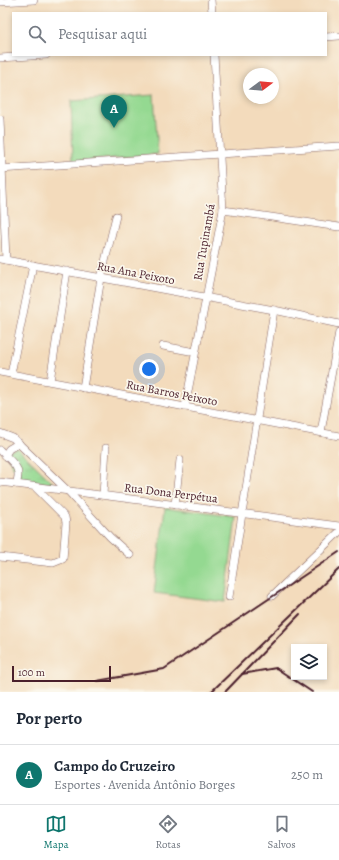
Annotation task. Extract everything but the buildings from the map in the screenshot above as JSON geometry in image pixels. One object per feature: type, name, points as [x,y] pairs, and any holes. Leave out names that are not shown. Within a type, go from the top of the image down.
[{"type":"street","points":[[0,2],[34,0]]},
{"type":"street","points":[[212,0],[212,12]]},
{"type":"street","points":[[327,37],[339,36]]},
{"type":"street","points":[[0,58],[31,56]]},
{"type":"street","name":"Rua Tupinambá","points":[[185,407],[223,210],[214,56]]},
{"type":"street","points":[[0,119],[3,259]]},
{"type":"street","points":[[1,169],[220,156],[339,146]]},
{"type":"street","points":[[223,210],[339,228]]},
{"type":"street","points":[[83,388],[101,278],[116,216]]},
{"type":"street","name":"Rua Ana Peixoto","points":[[3,259],[274,310],[339,324]]},
{"type":"street","points":[[11,374],[33,265]]},
{"type":"street","points":[[50,381],[68,271]]},
{"type":"street","points":[[229,597],[274,310]]},
{"type":"street","points":[[321,432],[339,332]]},
{"type":"street","points":[[163,346],[195,352]]},
{"type":"street","name":"Rua Barros Peixoto","points":[[0,372],[339,436]]},
{"type":"street","points":[[0,433],[10,436],[19,443],[68,491],[110,537],[130,555]]},
{"type":"street","points":[[16,484],[18,470],[2,453],[19,443]]},
{"type":"street","points":[[103,495],[106,448]]},
{"type":"street","points":[[175,505],[180,460]]},
{"type":"street","name":"Rua Dona Perpétua","points":[[0,482],[339,526]]},
{"type":"street","points":[[0,557],[53,563],[63,559],[66,524],[65,517],[36,487]]},
{"type":"street","points":[[272,596],[339,532]]},
{"type":"green space","points":[[154,95],[158,154],[73,162],[71,101]]},
{"type":"green space","points":[[17,448],[54,484],[19,480],[8,456],[9,451]]},
{"type":"green space","points":[[165,507],[236,517],[225,602],[154,593]]},
{"type":"railway","points":[[97,681],[164,669],[339,552]]},
{"type":"railway","points":[[211,692],[339,569]]},
{"type":"railway","points":[[225,692],[300,614]]},
{"type":"railway","points":[[242,674],[276,668],[312,692]]},
{"type":"place","name":"Campo do Cruzeiro","points":[[114,128]]}]
